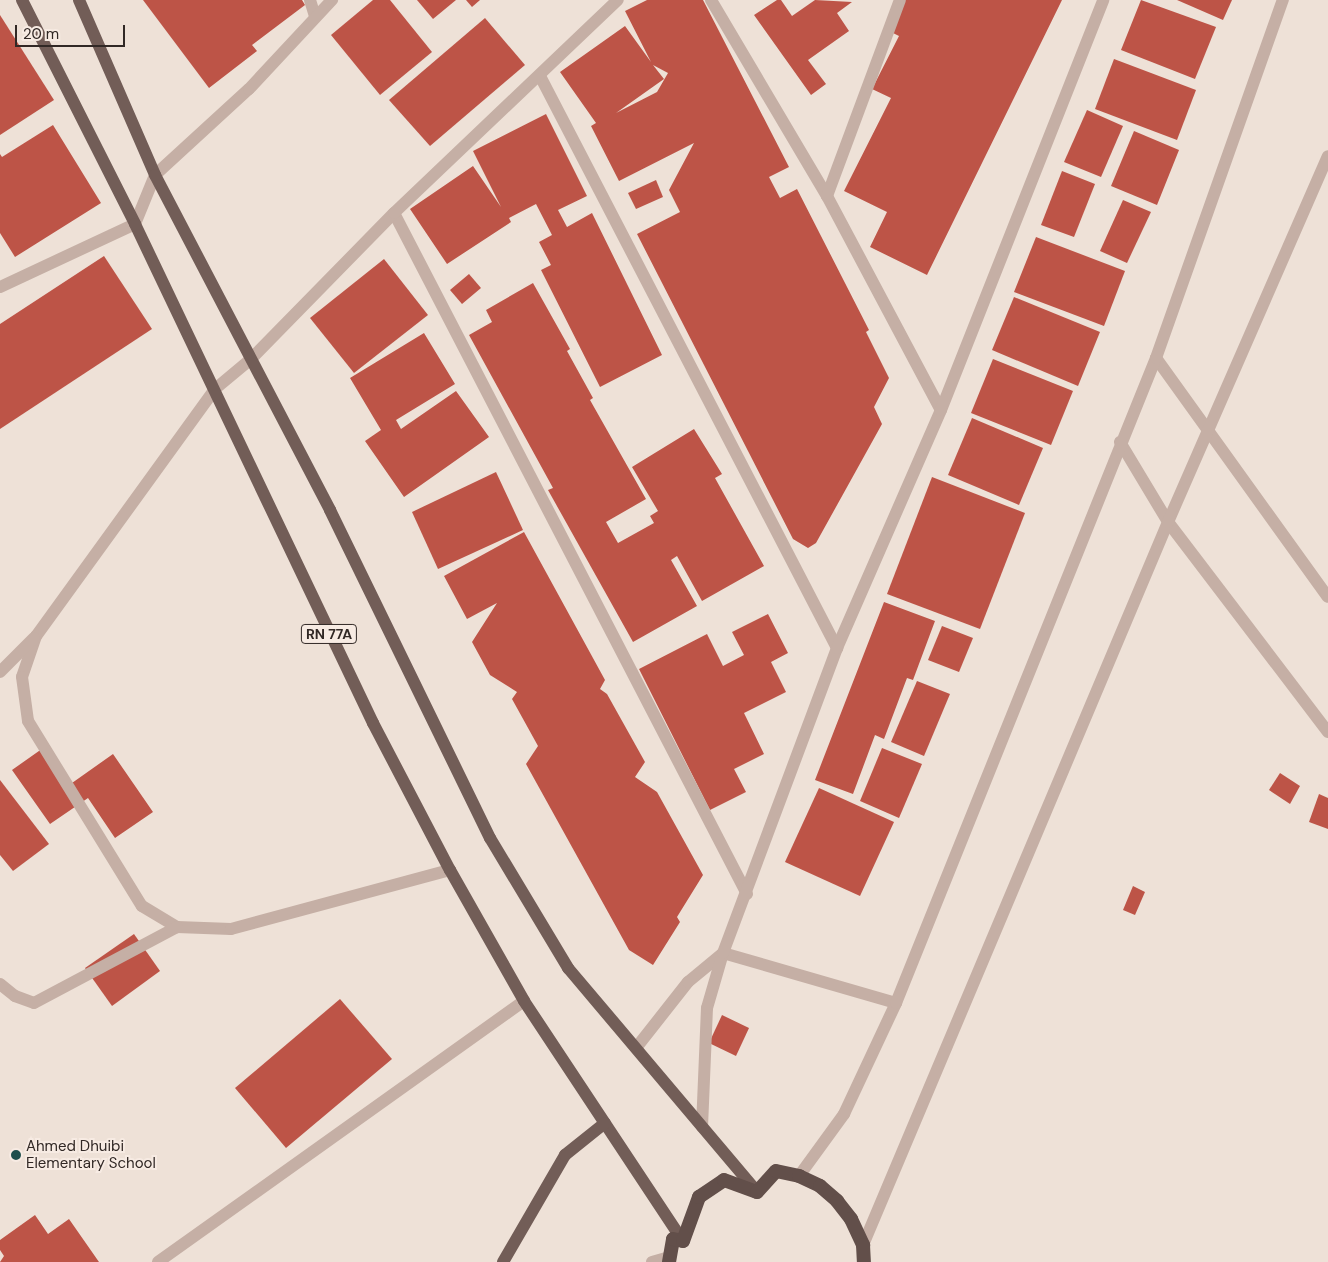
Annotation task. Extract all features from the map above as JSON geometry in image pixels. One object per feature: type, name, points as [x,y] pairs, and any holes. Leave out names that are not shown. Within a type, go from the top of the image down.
[{"type":"highway","points":[[669,1260],[673,1239],[683,1242],[699,1197],[724,1180],[756,1192],[776,1171],[799,1176],[820,1186],[837,1201],[851,1219],[863,1245],[864,1262]]},
{"type":"main road","name":"RN 77A","points":[[22,0],[136,224],[215,388],[293,559],[450,870],[524,1001],[683,1242]]},
{"type":"main road","points":[[79,0],[155,176],[330,510],[490,838],[568,968],[756,1192]]},
{"type":"main road","points":[[503,1262],[565,1155],[605,1123]]},
{"type":"street","points":[[310,0],[314,16]]},
{"type":"street","points":[[0,287],[136,224],[155,176],[249,89],[314,16],[332,0]]},
{"type":"street","points":[[0,672],[36,636],[215,388],[251,358],[394,213],[618,0]]},
{"type":"street","points":[[711,0],[827,196],[941,410]]},
{"type":"street","points":[[827,196],[900,0]]},
{"type":"street","points":[[702,1126],[706,1008],[722,953],[747,894],[799,744],[837,648],[941,410],[1104,0]]},
{"type":"street","points":[[799,1176],[844,1114],[896,1003],[1120,442],[1156,358],[1283,0]]},
{"type":"street","points":[[540,76],[837,648]]},
{"type":"street","points":[[863,1245],[1168,522],[1328,156]]},
{"type":"street","points":[[394,213],[747,894]]},
{"type":"street","points":[[1156,358],[1207,432],[1328,597]]},
{"type":"street","points":[[1120,442],[1168,522],[1328,732]]},
{"type":"street","points":[[36,636],[22,677],[28,722],[142,906],[177,927],[231,929],[450,870]]},
{"type":"street","points":[[0,984],[15,996],[34,1003],[177,927]]},
{"type":"street","points":[[636,1048],[688,982],[722,953]]},
{"type":"street","points":[[722,953],[896,1003]]},
{"type":"street","points":[[158,1262],[524,1001]]},
{"type":"street","points":[[652,1262],[669,1260]]},
{"type":"building","points":[[143,0],[302,0],[305,5],[252,45],[257,51],[209,88]]},
{"type":"building","points":[[373,0],[390,0],[432,52],[380,95],[331,35]]},
{"type":"building","points":[[417,0],[456,0],[433,19]]},
{"type":"building","points":[[466,0],[480,0],[472,7]]},
{"type":"building","points":[[647,0],[703,0],[789,167],[769,177],[780,198],[797,189],[869,330],[866,332],[889,378],[874,407],[882,424],[816,543],[808,548],[793,539],[637,234],[680,212],[669,190],[694,143],[619,181],[591,126],[596,123],[560,72],[625,26],[651,62],[625,11]],"holes":[[[653,65],[668,73],[657,92],[616,113],[664,79]]]},
{"type":"building","points":[[777,0],[781,0],[792,16],[815,0],[852,2],[837,13],[849,31],[808,60],[826,84],[811,95],[754,15]]},
{"type":"building","points":[[899,0],[1062,0],[927,275],[870,247],[887,212],[844,191],[891,98],[872,89],[899,36],[885,29]]},
{"type":"building","points":[[1141,0],[1216,27],[1195,79],[1121,50]]},
{"type":"building","points":[[1177,0],[1232,0],[1223,20]]},
{"type":"building","points":[[0,15],[54,100],[0,135]]},
{"type":"building","points":[[485,18],[525,65],[430,146],[389,100]]},
{"type":"building","points":[[1114,59],[1196,90],[1177,140],[1095,109]]},
{"type":"building","points":[[1087,110],[1123,126],[1101,177],[1064,162]]},
{"type":"building","points":[[546,114],[587,196],[558,210],[567,227],[592,213],[662,355],[600,387],[541,270],[551,265],[539,242],[552,235],[536,204],[509,218],[511,222],[447,264],[410,209],[473,166],[501,207],[473,151]]},
{"type":"building","points":[[53,125],[101,203],[15,257],[0,233],[0,154],[2,157]]},
{"type":"building","points":[[1134,131],[1179,150],[1157,205],[1111,186]]},
{"type":"building","points":[[1062,171],[1095,184],[1074,237],[1041,225]]},
{"type":"building","points":[[656,180],[663,197],[636,209],[628,193]]},
{"type":"building","points":[[1123,200],[1151,212],[1127,263],[1100,251]]},
{"type":"building","points":[[1036,237],[1125,271],[1104,326],[1014,292]]},
{"type":"building","points":[[104,256],[152,329],[0,429],[0,324]]},
{"type":"building","points":[[384,259],[428,315],[354,373],[310,318]]},
{"type":"building","points":[[469,274],[481,288],[462,304],[450,290]]},
{"type":"building","points":[[533,283],[570,349],[567,351],[593,398],[590,400],[646,499],[606,522],[618,543],[654,523],[650,516],[658,511],[632,467],[694,429],[722,474],[715,478],[764,566],[702,601],[677,556],[671,560],[697,606],[633,642],[548,490],[553,488],[469,335],[492,322],[486,310]]},
{"type":"building","points":[[1014,297],[1100,332],[1078,386],[992,350]]},
{"type":"building","points":[[424,333],[455,384],[396,420],[401,429],[456,391],[489,437],[404,497],[365,441],[381,430],[350,378]]},
{"type":"building","points":[[993,359],[1073,391],[1051,445],[971,413]]},
{"type":"building","points":[[972,418],[1043,448],[1019,505],[948,475]]},
{"type":"building","points":[[496,472],[523,530],[438,569],[412,512]]},
{"type":"building","points":[[932,477],[1025,513],[980,629],[887,594]]},
{"type":"building","points":[[524,532],[605,680],[600,689],[607,694],[645,762],[635,777],[657,792],[703,875],[677,917],[680,922],[653,965],[629,950],[526,764],[538,746],[512,699],[517,692],[490,675],[472,642],[497,603],[467,619],[444,576]]},
{"type":"building","points":[[884,602],[935,621],[913,680],[907,678],[884,739],[875,735],[853,794],[815,780]]},
{"type":"building","points":[[768,614],[788,653],[771,662],[786,692],[744,713],[764,754],[734,769],[746,792],[710,810],[639,669],[707,634],[723,666],[744,655],[732,632]]},
{"type":"building","points":[[942,626],[973,638],[959,672],[928,660]]},
{"type":"building","points":[[917,681],[950,694],[924,756],[891,742]]},
{"type":"building","points":[[46,746],[72,783],[113,754],[153,812],[115,838],[88,798],[50,824],[12,770]]},
{"type":"building","points":[[882,748],[922,764],[899,818],[860,801]]},
{"type":"building","points":[[1280,773],[1300,786],[1290,804],[1269,790]]},
{"type":"building","points":[[0,780],[49,844],[13,871],[0,855]]},
{"type":"building","points":[[819,788],[894,822],[860,896],[785,862]]},
{"type":"building","points":[[1319,794],[1328,798],[1328,829],[1309,822]]},
{"type":"building","points":[[1133,886],[1145,892],[1135,915],[1123,910]]},
{"type":"building","points":[[134,934],[160,971],[112,1006],[85,968]]},
{"type":"building","points":[[340,999],[392,1059],[286,1148],[235,1088]]},
{"type":"building","points":[[722,1015],[749,1028],[736,1056],[709,1043]]},
{"type":"building","points":[[35,1215],[48,1234],[69,1219],[99,1262],[0,1262],[4,1256],[0,1250],[0,1240]]},
{"type":"place","name":"Ahmed Dhuibi Elementary School","points":[[16,1155]]}]
